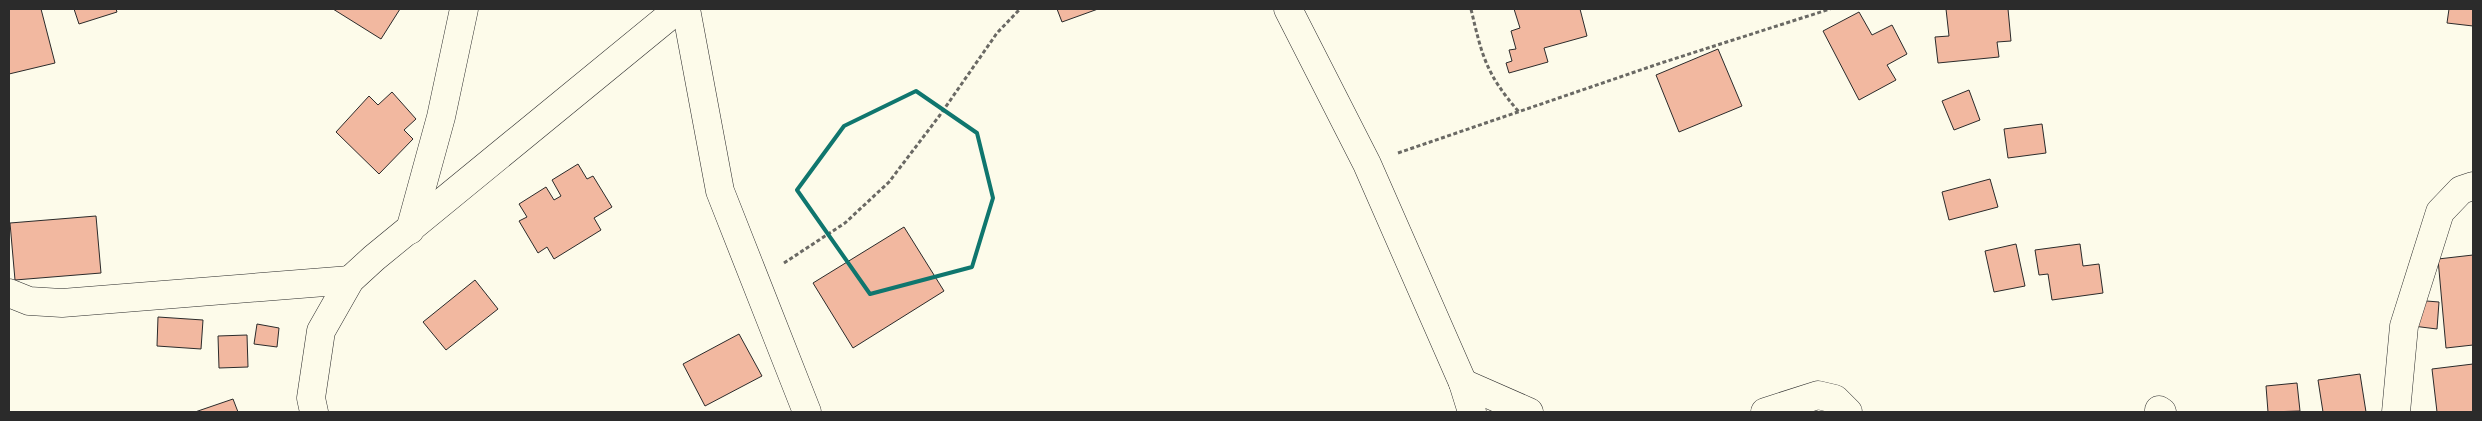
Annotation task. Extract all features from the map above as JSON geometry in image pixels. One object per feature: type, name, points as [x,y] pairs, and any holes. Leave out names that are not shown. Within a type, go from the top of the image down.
[{"type":"street","points":[[410,230],[441,117],[464,9]]},
{"type":"street","points":[[314,412],[311,398],[321,331],[350,280],[678,9]]},
{"type":"street","points":[[686,9],[720,191],[808,412]]},
{"type":"street","points":[[1288,9],[1366,164],[1463,383],[1472,412]]},
{"type":"street","points":[[2396,412],[2404,326],[2440,212],[2461,190],[2473,186]]},
{"type":"street","points":[[9,293],[29,301],[62,303],[350,280]]},
{"type":"street","points":[[1463,383],[1529,412]]},
{"type":"street","points":[[1765,412],[1818,395],[1835,399],[1848,412]]},
{"type":"path","points":[[756,281],[845,224],[889,182],[940,115],[997,33],[1020,9]]},
{"type":"path","points":[[1471,9],[1482,56],[1497,86],[1519,112]]},
{"type":"path","points":[[1366,164],[1830,9]]},
{"type":"highlighted area","points":[[916,91],[977,133],[993,198],[972,267],[870,294],[841,250],[797,190],[844,126]]},
{"type":"building","points":[[9,9],[41,9],[55,63],[9,74]]},
{"type":"building","points":[[74,9],[116,9],[117,12],[79,24]]},
{"type":"building","points":[[333,9],[400,9],[381,39]]},
{"type":"building","points":[[1057,9],[1098,9],[1062,22]]},
{"type":"building","points":[[1514,9],[1580,9],[1587,36],[1544,48],[1548,62],[1509,73],[1506,63],[1512,61],[1509,50],[1516,49],[1511,31],[1520,28]]},
{"type":"building","points":[[1946,9],[2008,9],[2011,41],[1997,42],[1999,57],[1938,63],[1935,37],[1949,36]]},
{"type":"building","points":[[2449,9],[2473,9],[2473,26],[2447,23]]},
{"type":"building","points":[[1859,12],[1872,35],[1892,25],[1907,54],[1887,65],[1896,80],[1859,100],[1823,31]]},
{"type":"building","points":[[1718,49],[1742,106],[1679,132],[1656,75]]},
{"type":"building","points":[[1969,90],[1980,120],[1954,130],[1942,101]]},
{"type":"building","points":[[392,92],[416,119],[404,130],[413,139],[379,174],[336,132],[369,96],[378,105]]},
{"type":"building","points":[[2042,124],[2046,153],[2008,158],[2004,129]]},
{"type":"building","points":[[578,164],[587,179],[593,176],[612,207],[594,218],[601,230],[554,259],[547,247],[538,253],[519,221],[527,217],[519,204],[546,187],[554,200],[561,196],[552,180]]},
{"type":"building","points":[[1990,179],[1998,207],[1949,220],[1942,192]]},
{"type":"building","points":[[96,216],[101,273],[15,280],[10,223]]},
{"type":"building","points":[[904,227],[944,291],[853,348],[813,283]]},
{"type":"building","points":[[2016,244],[2025,286],[1994,292],[1985,251]]},
{"type":"building","points":[[2080,244],[2083,266],[2099,264],[2103,293],[2052,300],[2048,274],[2039,275],[2035,250]]},
{"type":"building","points":[[2473,255],[2473,345],[2446,348],[2438,259]]},
{"type":"building","points":[[475,280],[498,309],[446,350],[423,322]]},
{"type":"building","points":[[2414,300],[2439,302],[2437,329],[2413,326]]},
{"type":"building","points":[[158,317],[203,320],[201,349],[157,346]]},
{"type":"building","points":[[257,324],[279,328],[277,347],[254,344]]},
{"type":"building","points":[[739,334],[762,376],[705,406],[683,364]]},
{"type":"building","points":[[247,335],[248,367],[219,368],[218,336]]},
{"type":"building","points":[[2473,364],[2473,412],[2437,412],[2432,369]]},
{"type":"building","points":[[2360,374],[2366,412],[2323,412],[2318,380]]},
{"type":"building","points":[[2297,383],[2300,411],[2268,412],[2266,386]]},
{"type":"building","points":[[233,399],[238,412],[195,412]]}]
